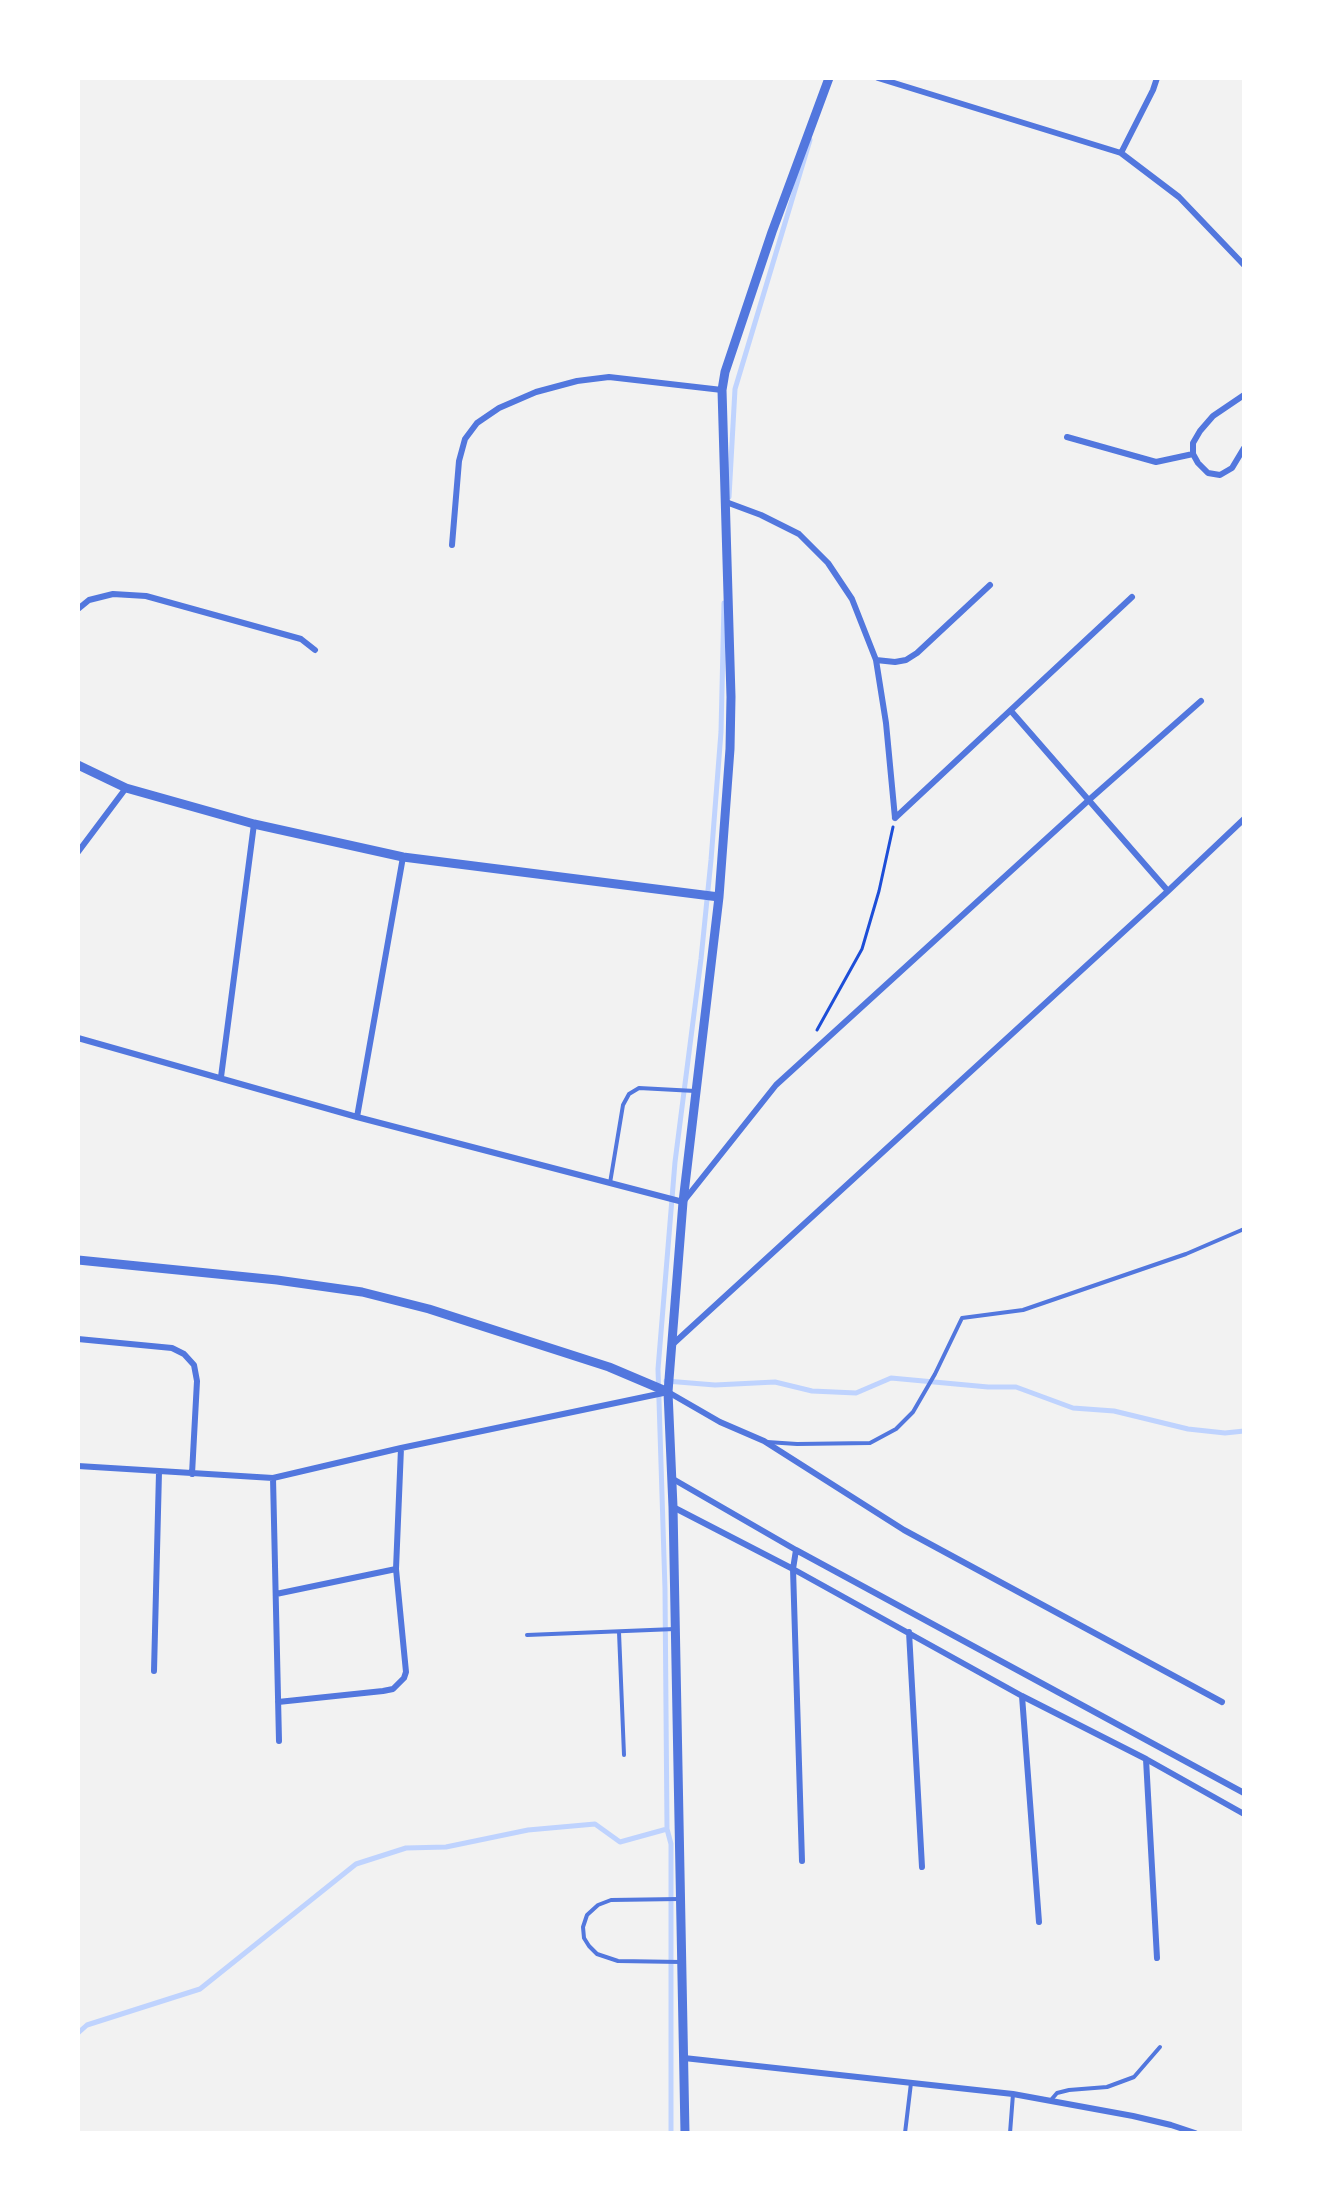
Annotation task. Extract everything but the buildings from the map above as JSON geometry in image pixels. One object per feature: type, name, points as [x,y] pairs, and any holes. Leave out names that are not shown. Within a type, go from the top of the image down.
[{"type":"street","points":[[685,2133],[673,1479],[668,1392],[683,1202],[719,897],[730,749],[731,697],[722,390],[725,372],[768,242],[828,78]]},
{"type":"street","points":[[878,78],[1121,153],[1179,197],[1244,265]]},
{"type":"street","points":[[1121,153],[1157,78]]},
{"type":"street","points":[[452,545],[459,461],[465,439],[477,423],[499,408],[536,392],[577,381],[609,377],[722,390]]},
{"type":"street","points":[[1244,395],[1213,416],[1200,431],[1193,443],[1193,454],[1198,463],[1208,472],[1220,475],[1232,468],[1244,448]]},
{"type":"street","points":[[1066,437],[1156,462],[1193,454]]},
{"type":"street","points":[[726,502],[761,515],[799,534],[828,563],[852,599],[876,660],[886,723],[895,818]]},
{"type":"street","points":[[876,660],[895,662],[906,660],[917,653],[990,585]]},
{"type":"street","points":[[78,609],[89,600],[113,594],[146,596],[301,639],[315,650]]},
{"type":"street","points":[[895,818],[1132,597]]},
{"type":"street","points":[[683,1202],[776,1084],[1201,701]]},
{"type":"street","points":[[1011,711],[1168,891]]},
{"type":"street","points":[[78,765],[126,788],[254,824],[403,857],[719,897]]},
{"type":"street","points":[[78,852],[126,788]]},
{"type":"street","points":[[673,1344],[1244,819]]},
{"type":"street","points":[[221,1077],[254,824]]},
{"type":"street","points":[[357,1117],[403,857]]},
{"type":"street","points":[[78,1038],[357,1117],[683,1202]]},
{"type":"street","points":[[78,1260],[277,1280],[362,1292],[429,1309],[609,1368],[668,1392],[720,1422],[764,1441],[904,1530],[1222,1702]]},
{"type":"street","points":[[78,1339],[172,1348],[184,1354],[194,1365],[197,1381],[192,1474]]},
{"type":"street","points":[[78,1466],[273,1478],[401,1448],[668,1392]]},
{"type":"street","points":[[278,1702],[393,1689],[401,1683],[406,1672],[396,1569],[401,1448]]},
{"type":"street","points":[[154,1671],[159,1472]]},
{"type":"street","points":[[273,1478],[279,1741]]},
{"type":"street","points":[[673,1479],[796,1550],[1244,1792]]},
{"type":"street","points":[[673,1507],[793,1569],[1244,1814]]},
{"type":"street","points":[[796,1550],[793,1569],[802,1861]]},
{"type":"street","points":[[276,1594],[396,1569]]},
{"type":"street","points":[[909,1632],[922,1867]]},
{"type":"street","points":[[1022,1695],[1039,1923]]},
{"type":"street","points":[[1146,1759],[1157,1958]]},
{"type":"street","points":[[684,2058],[1013,2094],[1171,2125],[1195,2133]]},
{"type":"lane","points":[[610,1183],[622,1105],[629,1094],[639,1089],[696,1091]]},
{"type":"lane","points":[[764,1441],[797,1444],[870,1443],[896,1429],[913,1412],[935,1374],[962,1318],[1023,1310],[1186,1254],[1244,1229]]},
{"type":"lane","points":[[527,1635],[676,1629]]},
{"type":"lane","points":[[619,1632],[624,1755]]},
{"type":"lane","points":[[681,1899],[611,1900],[598,1905],[587,1915],[583,1927],[584,1938],[588,1946],[597,1954],[618,1961],[682,1962]]},
{"type":"lane","points":[[1050,2101],[1057,2093],[1107,2086],[1134,2077],[1160,2047]]},
{"type":"lane","points":[[905,2133],[911,2083]]},
{"type":"lane","points":[[1010,2133],[1013,2094]]},
{"type":"path","points":[[815,1033],[862,949],[879,891],[895,818]]},
{"type":"waterway","points":[[729,497],[735,389],[810,140]]},
{"type":"waterway","points":[[671,2133],[671,1844],[667,1829],[665,1589],[658,1369],[675,1162],[711,860],[721,732],[724,603]]},
{"type":"waterway","points":[[666,1381],[715,1385],[775,1382],[812,1391],[856,1393],[891,1378],[988,1387],[1016,1387],[1073,1408],[1114,1411],[1188,1429],[1225,1433],[1244,1431]]},
{"type":"waterway","points":[[78,2033],[87,2025],[200,1989],[356,1864],[406,1848],[446,1847],[528,1830],[595,1824],[620,1842],[667,1829]]}]
